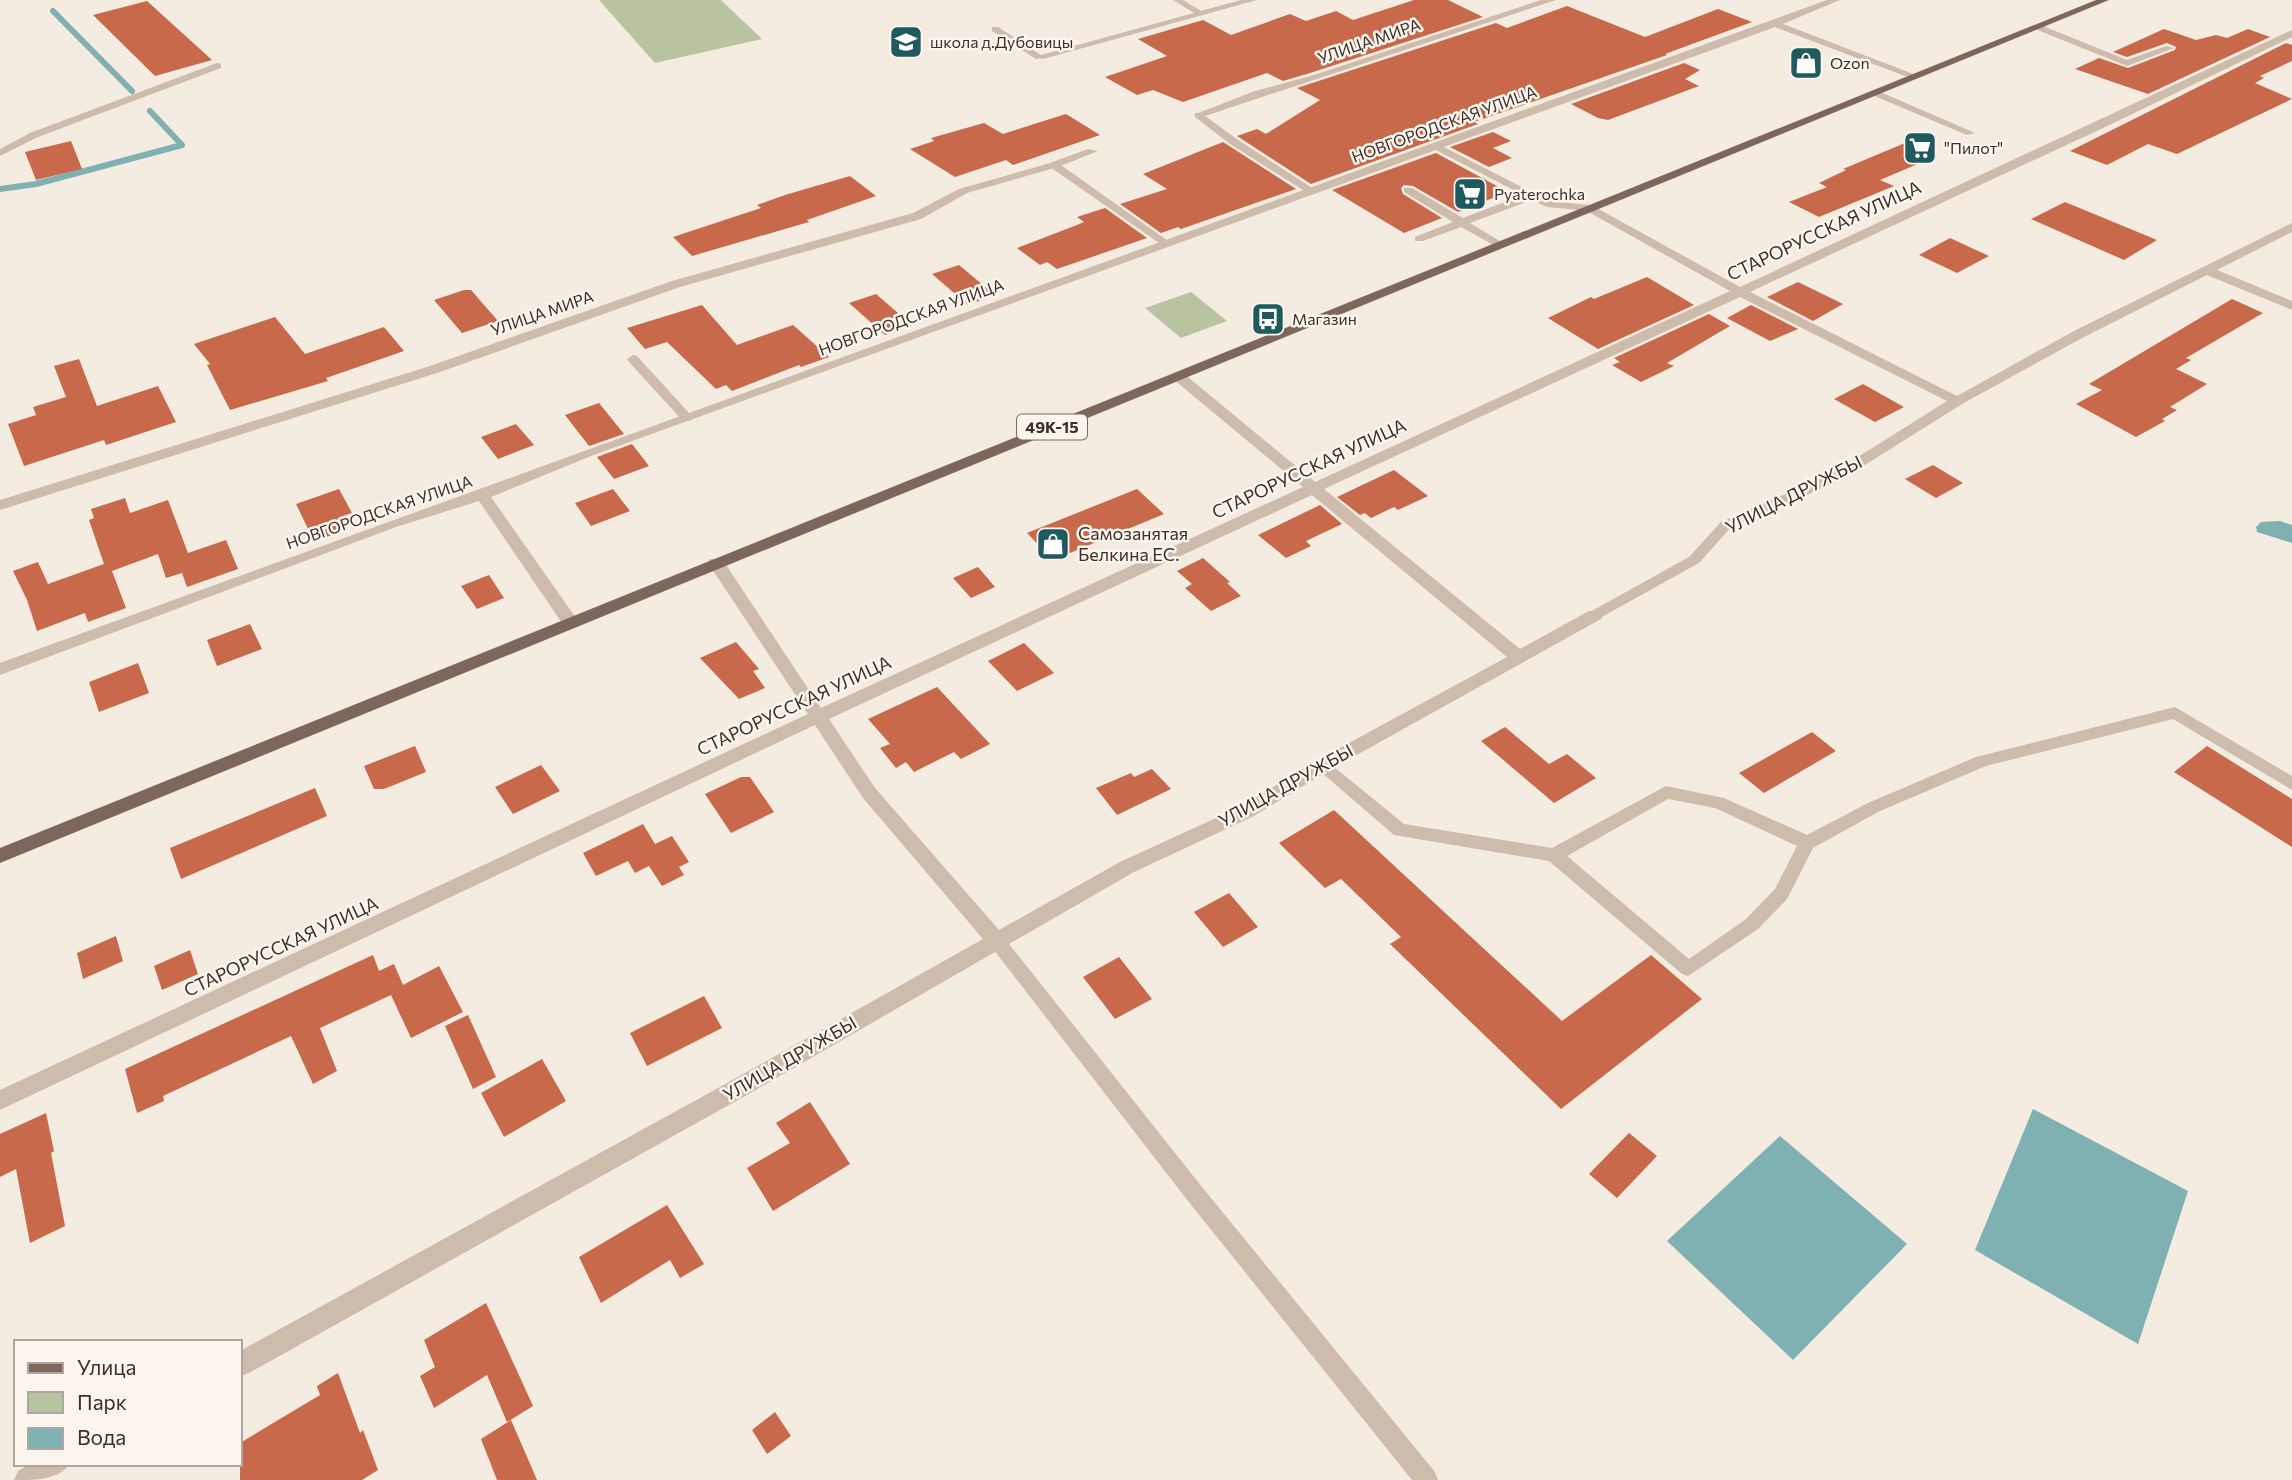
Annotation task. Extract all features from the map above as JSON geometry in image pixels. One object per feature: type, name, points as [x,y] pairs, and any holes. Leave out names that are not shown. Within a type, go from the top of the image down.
[{"type":"main road","name":"49К-15","points":[[0,856],[2104,0]]},
{"type":"street","points":[[1039,57],[1252,0]]},
{"type":"street","name":"УЛИЦА МИРА","points":[[1198,115],[1551,0]]},
{"type":"street","name":"НОВГОРОДСКАЯ УЛИЦА","points":[[0,669],[391,524],[482,495],[586,453],[1775,24],[1835,0]]},
{"type":"street","name":"СТАРОРУССКАЯ УЛИЦА","points":[[0,1100],[817,717],[2085,132],[2292,33]]},
{"type":"street","points":[[0,153],[34,135],[217,66]]},
{"type":"street","name":"УЛИЦА МИРА","points":[[0,505],[432,370],[676,284],[916,216],[963,191],[1054,165],[1092,151]]},
{"type":"street","points":[[1589,208],[1737,292],[1863,358],[1957,401]]},
{"type":"street","name":"УЛИЦА ДРУЖБЫ","points":[[1726,525],[1836,477],[1957,401],[2079,334],[2292,227]]},
{"type":"street","points":[[2207,270],[2292,306]]},
{"type":"street","points":[[1178,376],[1311,489],[1518,657]]},
{"type":"street","points":[[482,495],[570,622]]},
{"type":"street","points":[[716,563],[869,793],[996,940]]},
{"type":"street","name":"УЛИЦА ДРУЖБЫ","points":[[242,1363],[725,1096],[1127,867],[1248,811],[1322,766],[1595,615]]},
{"type":"street","points":[[27,1480],[52,1466]]},
{"type":"lane","points":[[1177,0],[1202,14]]},
{"type":"lane","points":[[1775,24],[1916,76]]},
{"type":"lane","points":[[2038,27],[2127,63],[2169,48]]},
{"type":"lane","points":[[995,29],[1039,57]]},
{"type":"lane","points":[[1875,93],[1970,134]]},
{"type":"lane","points":[[1198,115],[1234,142],[1312,191]]},
{"type":"lane","points":[[1436,146],[1547,204],[1589,208]]},
{"type":"lane","points":[[1054,165],[1166,243]]},
{"type":"lane","points":[[1408,190],[1499,245]]},
{"type":"lane","points":[[1419,239],[1531,196]]},
{"type":"lane","points":[[632,359],[687,418]]},
{"type":"lane","name":"УЛИЦА ДРУЖБЫ","points":[[1595,615],[1694,561],[1726,525]]},
{"type":"lane","points":[[1322,766],[1400,830],[1554,855],[1688,969],[1752,924],[1771,904],[1780,894],[1807,843],[1874,807],[1982,761],[2175,713],[2292,784]]},
{"type":"lane","points":[[1554,855],[1667,792],[1718,802],[1807,843]]},
{"type":"lane","points":[[996,940],[1195,1194],[1427,1480]]},
{"type":"green space","points":[[599,0],[721,0],[762,39],[655,63]]},
{"type":"green space","points":[[1191,292],[1227,321],[1181,338],[1145,308]]},
{"type":"water","points":[[2280,521],[2292,525],[2292,543],[2257,532],[2256,527],[2261,522]]},
{"type":"water","points":[[2033,1109],[2188,1191],[2138,1344],[1975,1250]]},
{"type":"water","points":[[1780,1136],[1907,1244],[1793,1360],[1667,1241]]},
{"type":"building","points":[[1414,0],[1448,0],[1483,17],[1283,81],[1267,73],[1183,102],[1153,90],[1137,95],[1105,77],[1167,56],[1138,39],[1203,20],[1231,35],[1290,14],[1306,21],[1336,11],[1353,20]]},
{"type":"building","points":[[147,1],[212,60],[155,76],[93,15]]},
{"type":"building","points":[[1567,6],[1645,37],[1718,9],[1752,22],[1311,184],[1237,136],[1257,129],[1266,134],[1320,100],[1297,88],[1496,23],[1507,28]]},
{"type":"building","points":[[2164,29],[2196,40],[2216,35],[2227,38],[2248,29],[2270,37],[2148,94],[2075,69],[2099,58],[2128,68],[2175,50],[2176,47],[2167,43],[2127,57],[2113,52]]},
{"type":"building","points":[[2286,43],[2292,45],[2292,61],[2260,76],[2264,78],[2255,83],[2292,99],[2177,154],[2148,144],[2107,165],[2070,151]]},
{"type":"building","points":[[1684,63],[1700,70],[1685,79],[1699,86],[1608,120],[1598,118],[1571,104]]},
{"type":"building","points":[[1066,114],[1100,135],[1013,165],[1006,160],[955,177],[910,149],[934,141],[931,138],[984,123],[1003,134]]},
{"type":"building","points":[[1493,132],[1511,141],[1493,148],[1512,158],[1489,167],[1450,147]]},
{"type":"building","points":[[1924,135],[1934,157],[1880,180],[1894,186],[1819,217],[1789,202],[1827,187],[1819,183],[1846,170],[1843,169]]},
{"type":"building","points":[[71,141],[82,169],[36,180],[25,152]]},
{"type":"building","points":[[1223,142],[1296,189],[1181,229],[1178,227],[1161,233],[1120,204],[1167,189],[1143,174]]},
{"type":"building","points":[[1436,153],[1508,192],[1458,212],[1413,186],[1404,185],[1401,188],[1403,194],[1442,218],[1404,233],[1332,190]]},
{"type":"building","points":[[850,176],[876,196],[807,220],[809,222],[692,256],[673,237],[761,208],[757,205],[785,195]]},
{"type":"building","points":[[2065,202],[2157,240],[2124,260],[2031,219]]},
{"type":"building","points":[[1105,208],[1147,238],[1057,269],[1047,262],[1040,265],[1017,248],[1084,222],[1077,217]]},
{"type":"building","points":[[1950,238],[1989,256],[1957,273],[1919,255]]},
{"type":"building","points":[[959,265],[995,295],[968,305],[932,274]]},
{"type":"building","points":[[1647,277],[1694,305],[1598,349],[1548,318],[1591,297],[1594,299]]},
{"type":"building","points":[[1798,282],[1843,304],[1813,321],[1767,297]]},
{"type":"building","points":[[471,290],[498,321],[462,333],[434,300]]},
{"type":"building","points":[[876,294],[912,325],[885,335],[849,303]]},
{"type":"building","points":[[2232,299],[2263,313],[2186,358],[2191,360],[2176,369],[2207,384],[2170,407],[2177,410],[2162,419],[2165,421],[2136,437],[2076,404],[2102,390],[2089,384]]},
{"type":"building","points":[[702,305],[737,345],[793,325],[829,357],[801,367],[799,365],[732,391],[726,385],[716,389],[667,342],[645,349],[627,328]]},
{"type":"building","points":[[1751,305],[1798,329],[1770,341],[1727,318]]},
{"type":"building","points":[[1709,314],[1730,326],[1667,363],[1674,366],[1641,382],[1612,365],[1620,362],[1614,358]]},
{"type":"building","points":[[275,317],[305,354],[384,327],[404,351],[326,378],[328,381],[230,410],[207,365],[210,364],[194,344]]},
{"type":"building","points":[[79,359],[97,406],[158,386],[176,422],[106,445],[104,440],[24,466],[8,424],[36,415],[33,407],[66,397],[54,366]]},
{"type":"building","points":[[1863,384],[1904,407],[1875,422],[1834,399]]},
{"type":"building","points":[[599,403],[624,434],[589,446],[565,415]]},
{"type":"building","points":[[516,424],[534,445],[498,459],[481,437]]},
{"type":"building","points":[[632,444],[649,466],[614,479],[597,457]]},
{"type":"building","points":[[1933,465],[1963,483],[1936,498],[1905,479]]},
{"type":"building","points":[[1394,470],[1428,496],[1398,510],[1394,507],[1371,518],[1365,513],[1360,515],[1337,497]]},
{"type":"building","points":[[339,489],[352,513],[340,517],[347,530],[314,541],[296,504]]},
{"type":"building","points":[[613,489],[630,511],[591,526],[575,503]]},
{"type":"building","points":[[1137,489],[1164,514],[1053,560],[1027,533]]},
{"type":"building","points":[[125,498],[130,513],[168,500],[188,553],[226,540],[238,569],[187,587],[182,573],[166,578],[158,554],[112,571],[126,608],[88,622],[85,613],[37,631],[27,600],[13,571],[38,562],[48,584],[104,564],[89,520],[94,518],[91,509]]},
{"type":"building","points":[[1320,505],[1342,524],[1306,541],[1311,546],[1286,558],[1258,535]]},
{"type":"building","points":[[1203,558],[1230,582],[1227,583],[1241,596],[1211,611],[1185,588],[1192,584],[1177,571]]},
{"type":"building","points":[[978,567],[995,587],[971,598],[953,578]]},
{"type":"building","points":[[489,575],[504,598],[477,609],[461,586]]},
{"type":"building","points":[[250,624],[262,649],[217,666],[207,640]]},
{"type":"building","points":[[736,642],[759,669],[753,671],[765,688],[739,699],[700,658]]},
{"type":"building","points":[[1024,643],[1054,673],[1017,691],[988,661]]},
{"type":"building","points":[[138,663],[149,693],[99,712],[89,682]]},
{"type":"building","points":[[937,687],[990,744],[961,759],[954,752],[914,772],[906,762],[896,768],[880,748],[890,744],[868,719]]},
{"type":"building","points":[[1505,727],[1549,764],[1567,754],[1596,778],[1554,803],[1481,741]]},
{"type":"building","points":[[1812,732],[1836,751],[1764,793],[1739,773]]},
{"type":"building","points":[[415,746],[426,772],[384,789],[374,789],[364,766]]},
{"type":"building","points":[[2207,746],[2292,799],[2292,847],[2174,772]]},
{"type":"building","points":[[541,765],[560,791],[513,814],[495,787]]},
{"type":"building","points":[[1152,769],[1171,789],[1117,815],[1096,788],[1131,773],[1134,777]]},
{"type":"building","points":[[741,777],[750,777],[774,812],[731,833],[705,794]]},
{"type":"building","points":[[315,788],[327,816],[181,879],[170,848]]},
{"type":"building","points":[[1334,810],[1562,1021],[1651,955],[1702,999],[1561,1109],[1390,944],[1401,937],[1341,879],[1325,888],[1279,843]]},
{"type":"building","points":[[643,824],[655,844],[672,836],[689,862],[679,867],[684,875],[662,886],[649,866],[635,873],[628,861],[596,876],[583,853]]},
{"type":"building","points":[[1229,893],[1258,927],[1223,947],[1194,912]]},
{"type":"building","points":[[116,936],[123,961],[83,979],[77,953]]},
{"type":"building","points":[[190,950],[198,974],[162,990],[154,966]]},
{"type":"building","points":[[373,955],[379,971],[394,964],[403,985],[439,966],[463,1012],[411,1038],[391,995],[320,1028],[337,1071],[313,1084],[291,1036],[163,1096],[164,1101],[137,1113],[125,1069]]},
{"type":"building","points":[[1119,957],[1152,999],[1115,1019],[1083,977]]},
{"type":"building","points":[[704,996],[722,1028],[647,1066],[630,1033]]},
{"type":"building","points":[[468,1015],[496,1077],[473,1089],[445,1026]]},
{"type":"building","points":[[542,1059],[566,1101],[504,1137],[481,1093]]},
{"type":"building","points":[[810,1102],[850,1164],[773,1211],[747,1168],[790,1143],[776,1123]]},
{"type":"building","points":[[46,1113],[65,1226],[30,1243],[16,1169],[0,1177],[0,1134]]},
{"type":"building","points":[[1629,1133],[1657,1156],[1617,1198],[1589,1174]]},
{"type":"building","points":[[667,1205],[704,1264],[680,1278],[670,1260],[601,1303],[579,1257]]},
{"type":"building","points":[[486,1303],[533,1406],[507,1422],[487,1375],[434,1408],[420,1376],[435,1367],[424,1340]]},
{"type":"building","points":[[338,1373],[360,1433],[363,1430],[378,1470],[362,1480],[240,1480],[242,1442],[320,1395],[317,1386]]},
{"type":"building","points":[[775,1412],[791,1436],[767,1454],[752,1430]]},
{"type":"building","points":[[511,1420],[537,1480],[497,1480],[481,1439]]},
{"type":"waterway","points":[[53,11],[132,91]]},
{"type":"waterway","points":[[0,189],[36,184],[182,145],[150,111]]},
{"type":"place","name":"школа д.Дубовицы","points":[[906,42]]},
{"type":"place","name":"Ozon","points":[[1806,63]]},
{"type":"place","name":"\"Пилот\"","points":[[1920,148]]},
{"type":"place","name":"Pyaterochka","points":[[1470,194]]},
{"type":"place","name":"Магазин","points":[[1268,319]]},
{"type":"place","name":"Самозанятая Белкина ЕС.","points":[[1053,544]]}]
